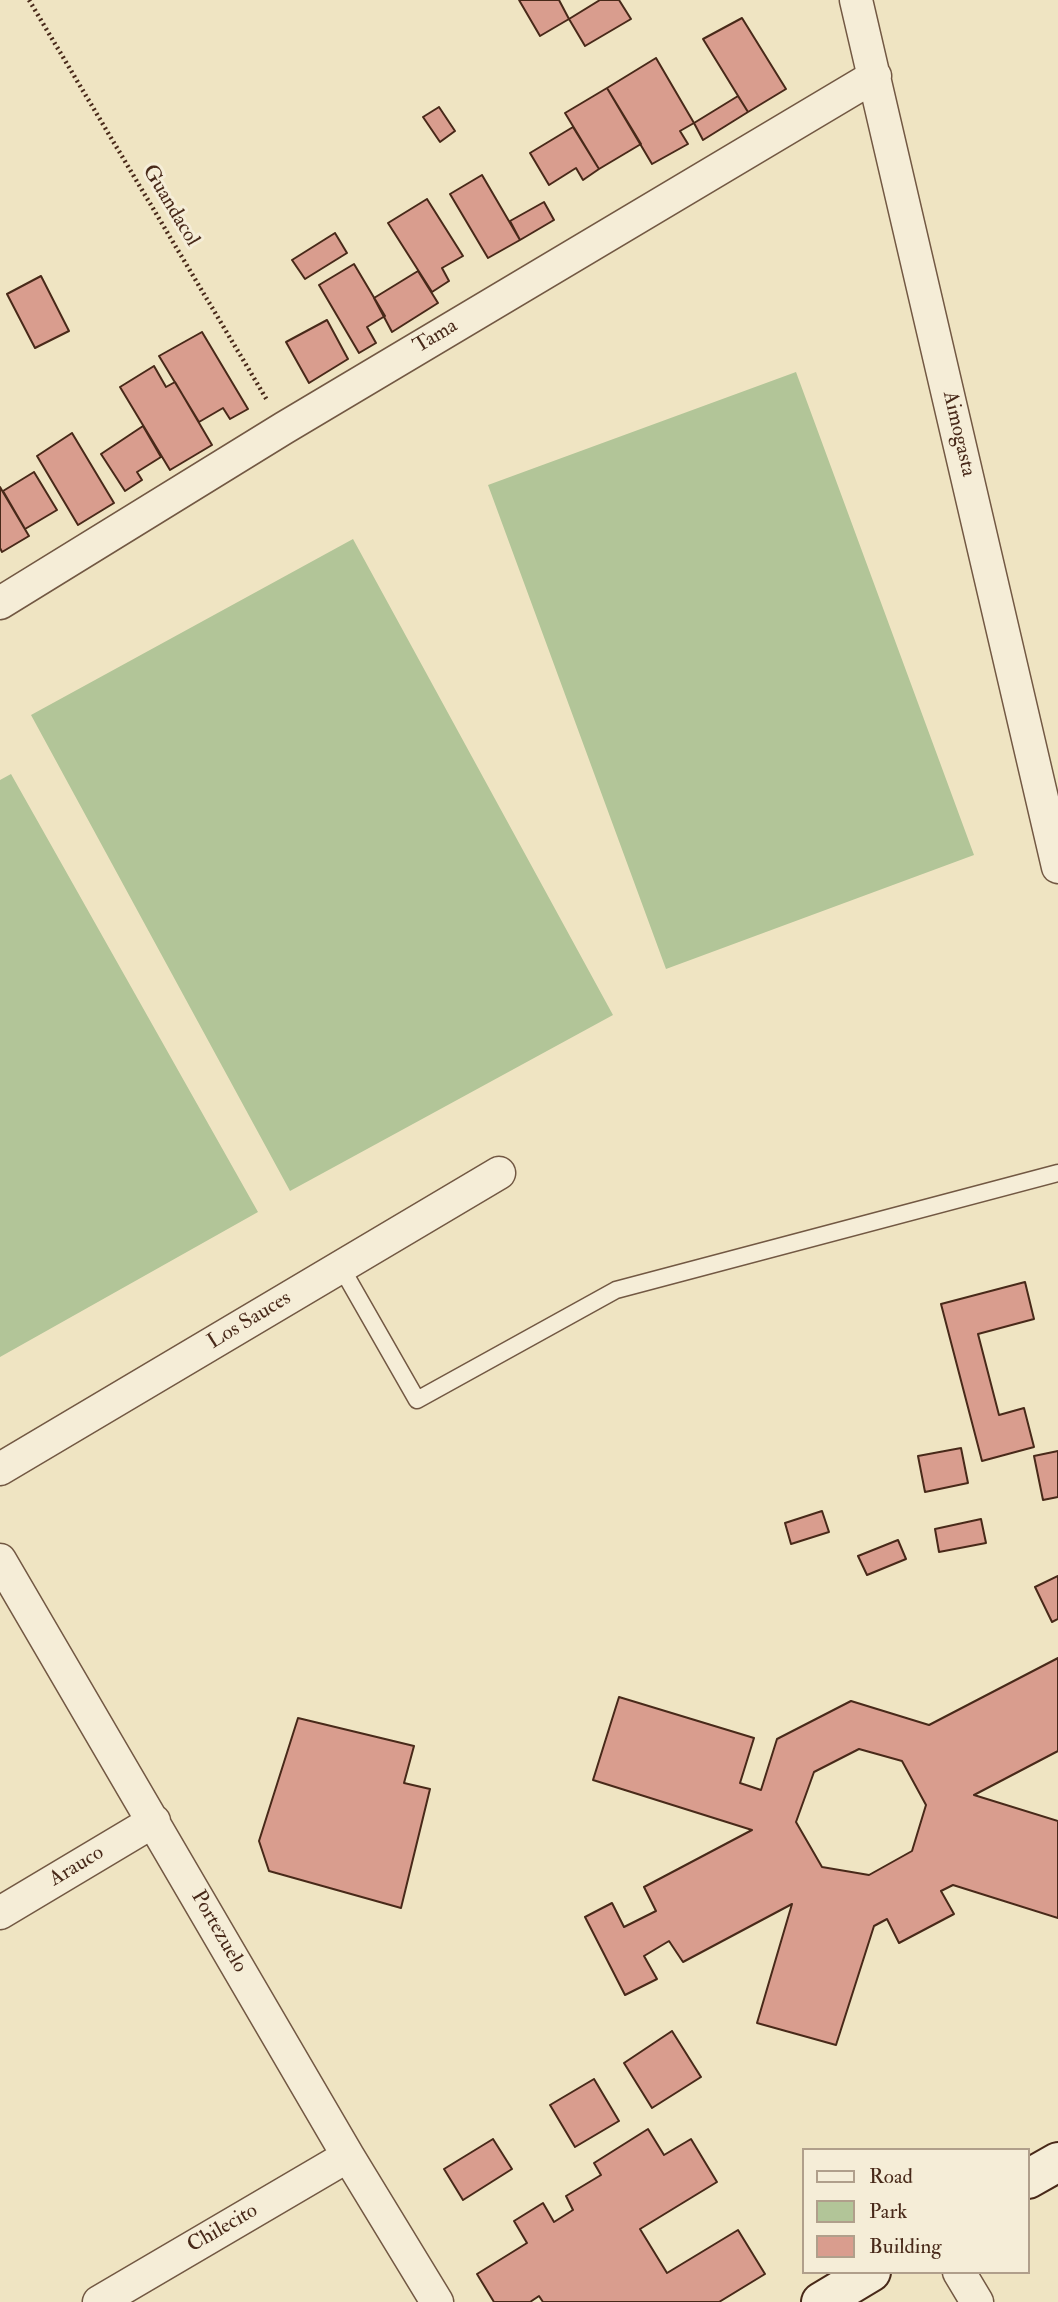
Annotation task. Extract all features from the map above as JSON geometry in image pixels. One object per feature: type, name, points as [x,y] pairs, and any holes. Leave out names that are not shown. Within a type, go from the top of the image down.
[{"type":"street","name":"Aimogasta","points":[[856,0],[1056,851]]},
{"type":"street","name":"Tama","points":[[0,603],[284,428],[875,76]]},
{"type":"street","name":"Los Sauces","points":[[0,1469],[499,1173]]},
{"type":"street","name":"Portezuelo","points":[[0,1560],[348,2156],[437,2302]]},
{"type":"street","name":"Arauco","points":[[0,1913],[153,1821]]},
{"type":"street","name":"Chilecito","points":[[99,2302],[348,2156]]},
{"type":"street","points":[[1030,2178],[1058,2162]]},
{"type":"street","points":[[821,2302],[867,2274]]},
{"type":"street","points":[[960,2274],[977,2302]]},
{"type":"lane","points":[[341,1267],[417,1400],[616,1290],[1058,1173]]},
{"type":"path","name":"Guandacol","points":[[29,0],[284,428]]},
{"type":"green space","points":[[796,372],[974,855],[666,969],[488,485]]},
{"type":"green space","points":[[353,539],[613,1015],[290,1191],[31,715]]},
{"type":"green space","points":[[11,774],[258,1212],[0,1357],[0,780]]},
{"type":"building","points":[[519,0],[559,0],[569,19],[540,36]]},
{"type":"building","points":[[600,0],[619,0],[631,19],[585,46],[569,19]]},
{"type":"building","points":[[742,18],[786,89],[748,112],[703,39]]},
{"type":"building","points":[[656,58],[694,123],[680,131],[688,144],[652,164],[607,88]]},
{"type":"building","points":[[607,88],[641,144],[599,169],[565,113]]},
{"type":"building","points":[[738,96],[748,112],[703,140],[694,123]]},
{"type":"building","points":[[439,107],[455,131],[440,142],[423,117]]},
{"type":"building","points":[[573,127],[599,169],[583,180],[576,168],[549,185],[530,153]]},
{"type":"building","points":[[482,175],[520,240],[488,258],[450,194]]},
{"type":"building","points":[[427,199],[463,256],[442,268],[449,281],[432,292],[388,223]]},
{"type":"building","points":[[544,202],[554,220],[520,240],[510,221]]},
{"type":"building","points":[[335,233],[347,253],[305,279],[292,260]]},
{"type":"building","points":[[354,264],[385,316],[367,327],[376,343],[359,353],[319,285]]},
{"type":"building","points":[[418,271],[438,303],[392,332],[374,298]]},
{"type":"building","points":[[41,276],[69,331],[35,348],[7,294]]},
{"type":"building","points":[[327,320],[348,359],[309,383],[286,342]]},
{"type":"building","points":[[202,332],[248,409],[230,419],[223,408],[199,422],[159,356]]},
{"type":"building","points":[[154,366],[166,387],[175,382],[212,445],[170,470],[120,387]]},
{"type":"building","points":[[143,426],[161,457],[137,472],[142,480],[125,491],[101,454]]},
{"type":"building","points":[[72,433],[114,503],[78,525],[37,456]]},
{"type":"building","points":[[34,472],[57,510],[25,529],[3,491]]},
{"type":"building","points":[[0,487],[29,536],[2,552],[0,548]]},
{"type":"building","points":[[1025,1282],[1034,1319],[978,1334],[999,1415],[1024,1408],[1034,1447],[982,1461],[941,1304]]},
{"type":"building","points":[[961,1448],[968,1483],[925,1492],[918,1456]]},
{"type":"building","points":[[1058,1451],[1058,1497],[1043,1500],[1034,1456]]},
{"type":"building","points":[[822,1511],[829,1532],[791,1544],[785,1523]]},
{"type":"building","points":[[981,1519],[986,1543],[939,1552],[935,1529]]},
{"type":"building","points":[[898,1540],[906,1559],[867,1575],[858,1556]]},
{"type":"building","points":[[1058,1576],[1058,1619],[1052,1622],[1035,1587]]},
{"type":"building","points":[[1058,1658],[1058,1751],[974,1795],[1058,1821],[1058,1918],[953,1885],[941,1891],[954,1914],[899,1943],[887,1919],[874,1926],[836,2045],[757,2023],[792,1904],[683,1962],[669,1941],[644,1956],[657,1979],[625,1995],[585,1917],[612,1903],[624,1927],[656,1911],[644,1887],[752,1830],[593,1780],[619,1697],[754,1738],[740,1783],[761,1790],[777,1739],[851,1701],[929,1725]],"holes":[[[859,1749],[902,1761],[926,1805],[912,1851],[869,1875],[822,1867],[796,1822],[814,1772]]]},
{"type":"building","points":[[298,1718],[414,1746],[404,1783],[430,1789],[401,1908],[269,1871],[259,1841]]},
{"type":"building","points":[[672,2031],[701,2077],[652,2108],[624,2063]]},
{"type":"building","points":[[594,2079],[619,2121],[575,2147],[550,2105]]},
{"type":"building","points":[[648,2129],[664,2155],[691,2139],[717,2182],[640,2229],[667,2273],[738,2230],[765,2274],[719,2302],[543,2302],[539,2296],[530,2302],[494,2302],[477,2274],[527,2243],[514,2221],[543,2203],[554,2222],[573,2210],[566,2196],[601,2175],[594,2163]]},
{"type":"building","points":[[493,2139],[512,2169],[463,2200],[444,2169]]}]
